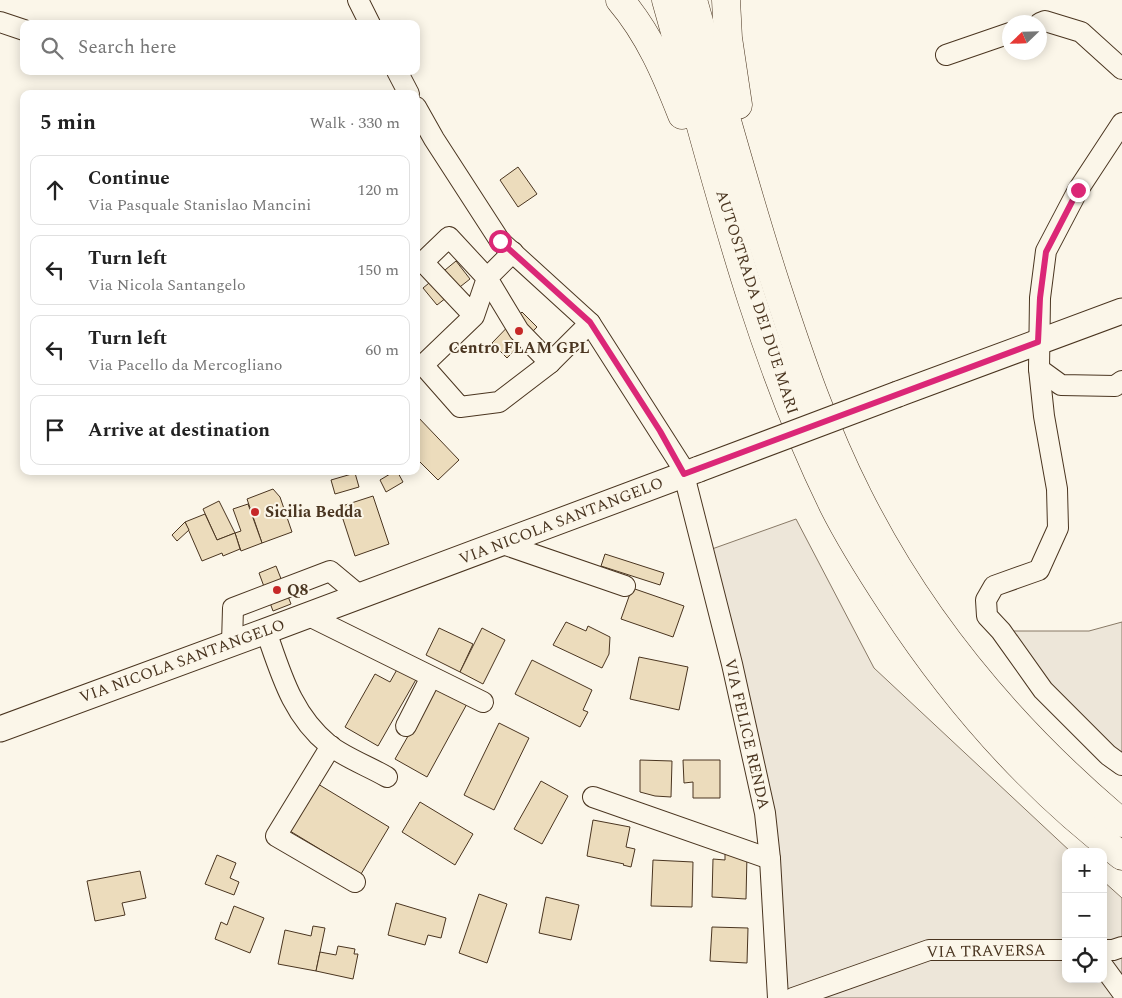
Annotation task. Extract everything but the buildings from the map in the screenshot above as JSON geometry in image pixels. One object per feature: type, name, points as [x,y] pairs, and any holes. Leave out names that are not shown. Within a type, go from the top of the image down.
[{"type":"highway","points":[[620,0],[632,14],[653,48],[682,114],[727,267],[751,340],[776,412],[798,463],[822,512],[856,570],[887,612],[923,652]]},
{"type":"highway","name":"AUTOSTRADA DEI DUE MARI","points":[[666,0],[741,263],[764,335],[790,406],[834,506],[866,565],[923,652],[989,732],[1029,774],[1071,814],[1122,856]]},
{"type":"highway","name":"AUTOSTRADA DEI DUE MARI","points":[[693,0],[744,183],[789,325],[814,395],[858,496],[890,554],[924,606],[973,673],[1048,756],[1122,823]]},
{"type":"highway","points":[[726,0],[732,70],[750,150],[822,391],[858,496]]},
{"type":"main road","name":"VIA NICOLA SANTANGELO","points":[[0,729],[1122,311]]},
{"type":"street","points":[[358,0],[368,20]]},
{"type":"street","points":[[0,22],[20,29]]},
{"type":"street","points":[[1047,22],[1081,32],[1122,69]]},
{"type":"street","points":[[946,55],[1002,36]]},
{"type":"street","points":[[398,75],[407,90]]},
{"type":"street","name":"VIA FELICE RENDA","points":[[420,114],[500,241],[590,322],[660,431],[692,472],[732,664],[766,813],[778,998]]},
{"type":"street","points":[[1122,123],[1078,190],[1046,252],[1040,298],[1039,369],[1044,416],[1057,489],[1058,528],[1039,570],[994,586],[986,600],[987,616],[1001,631],[1043,690],[1108,755],[1122,765]]},
{"type":"street","points":[[474,316],[423,262],[449,236],[487,278],[519,331],[550,363]]},
{"type":"street","points":[[513,252],[487,278],[474,316],[423,365],[460,407],[499,402],[550,363],[590,322]]},
{"type":"street","points":[[1039,369],[1061,385],[1115,386],[1122,381]]},
{"type":"street","points":[[500,544],[625,586]]},
{"type":"street","points":[[232,643],[233,608],[277,590],[330,571],[360,596]]},
{"type":"street","points":[[306,615],[483,702]]},
{"type":"street","points":[[266,631],[280,673],[297,710],[311,728],[330,746],[387,777]]},
{"type":"street","points":[[406,726],[431,677]]},
{"type":"street","points":[[330,746],[276,836],[355,882]]},
{"type":"street","points":[[593,797],[770,859]]},
{"type":"street","name":"VIA TRAVERSA","points":[[793,998],[928,950],[1062,950]]},
{"type":"street","points":[[1110,953],[1122,992]]},
{"type":"shaded area","points":[[796,519],[874,668],[1067,848],[1062,848],[1062,983],[1107,983],[1107,885],[1122,898],[1122,998],[783,998],[775,828],[712,549]]},
{"type":"shaded area","points":[[1122,622],[1122,765],[1001,631],[1089,631]]},
{"type":"place","name":"Centro FLAM GPL","points":[[519,331]]},
{"type":"place","name":"Sicilia Bedda","points":[[255,512]]},
{"type":"place","name":"Q8","points":[[277,590]]},
{"type":"route","points":[[500,241],[590,322],[660,431],[682,467],[684,474],[1038,342],[1040,298],[1046,252],[1078,190]]}]
